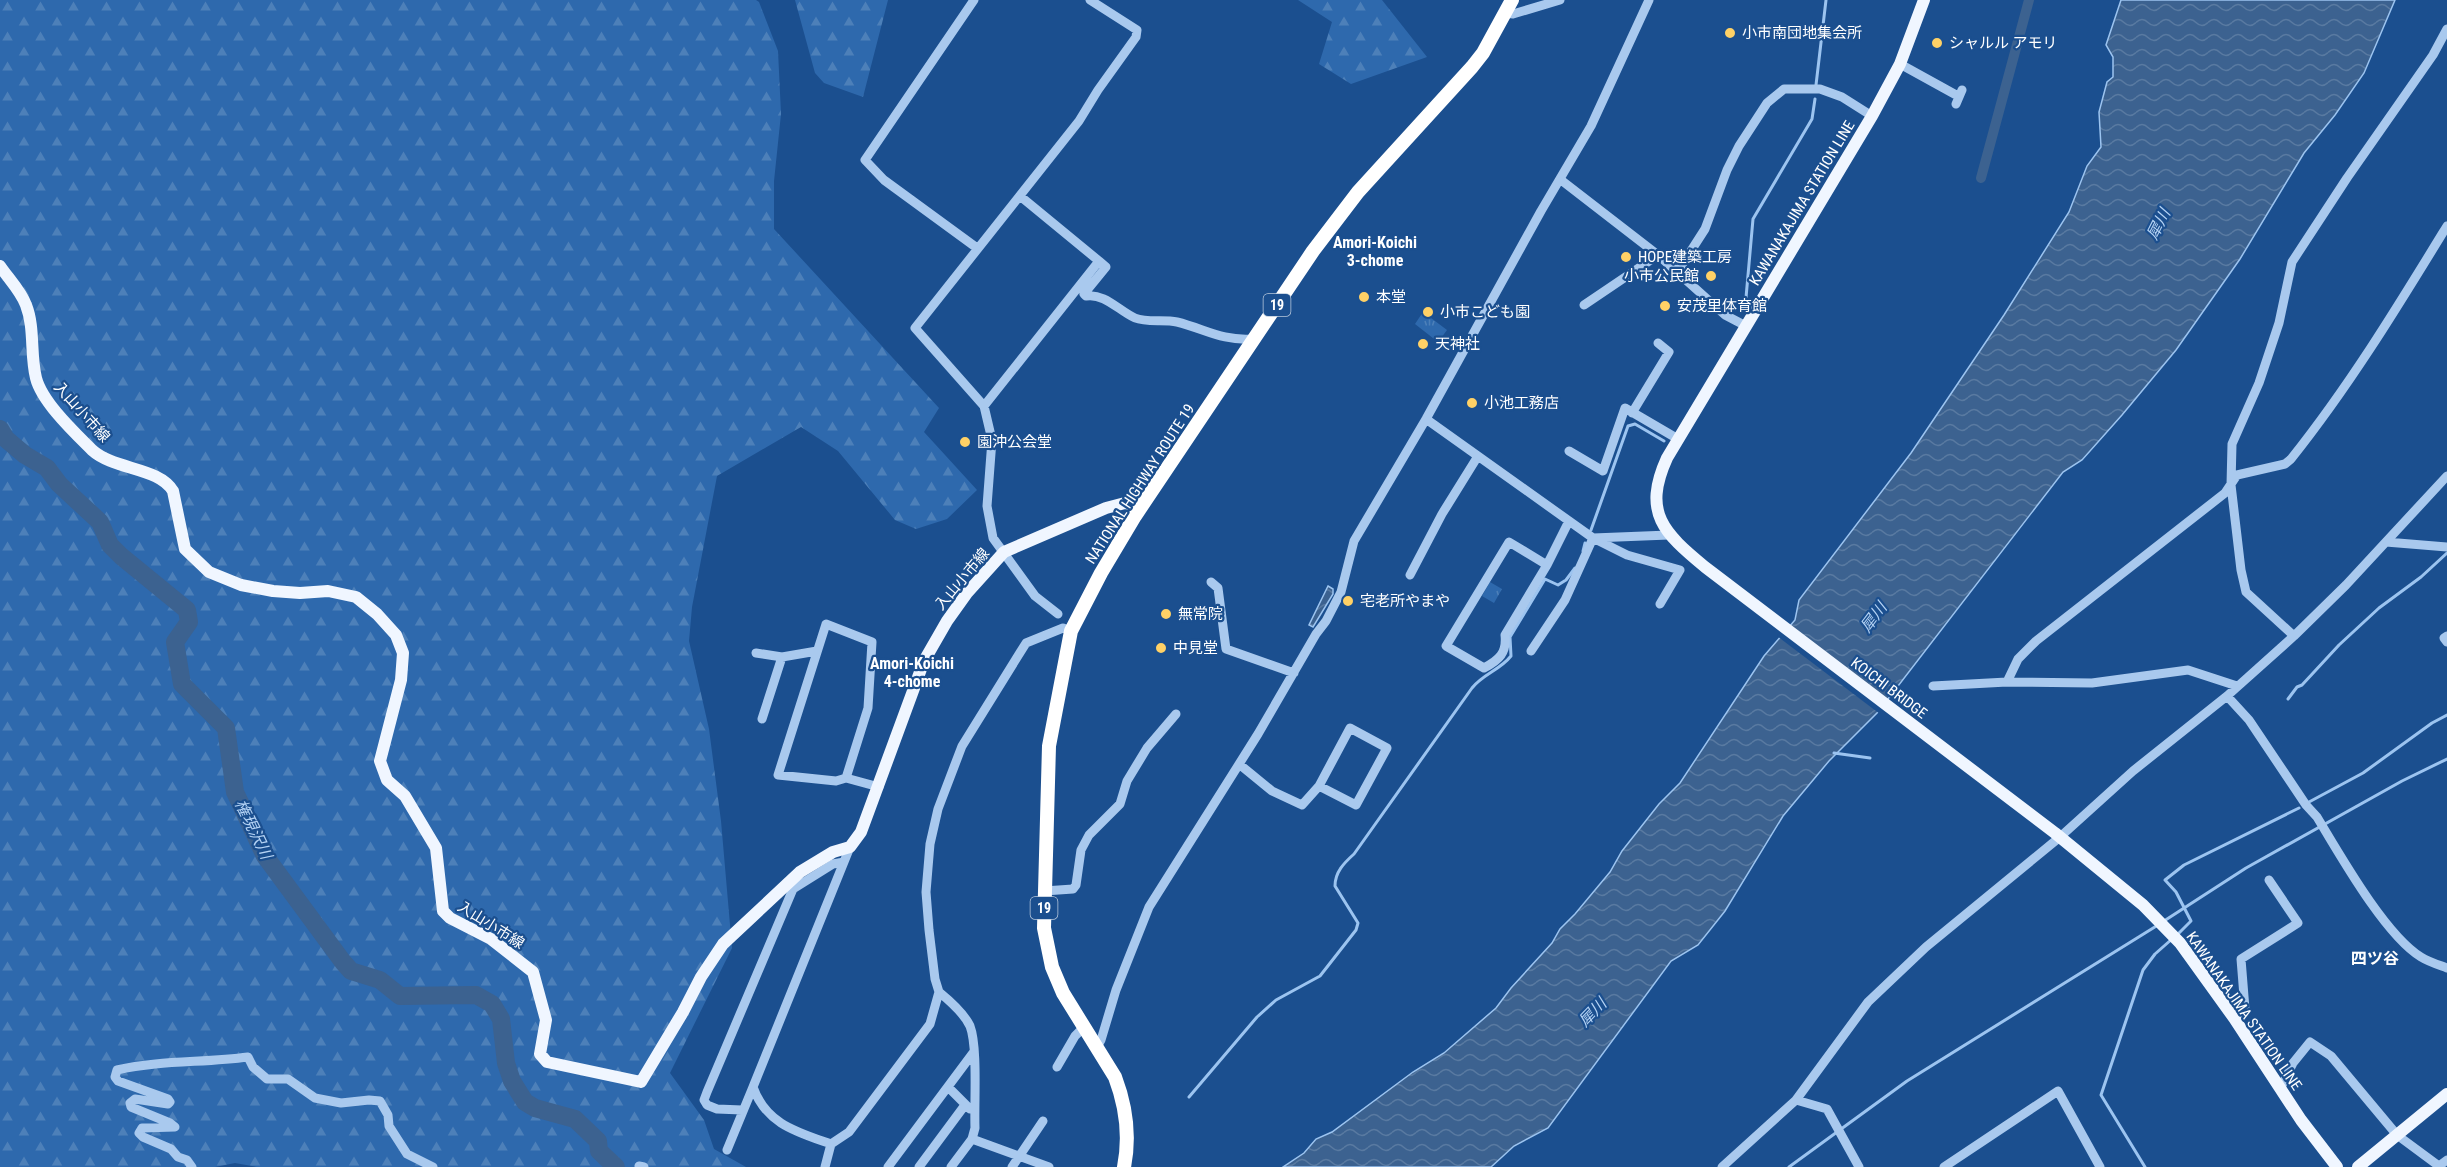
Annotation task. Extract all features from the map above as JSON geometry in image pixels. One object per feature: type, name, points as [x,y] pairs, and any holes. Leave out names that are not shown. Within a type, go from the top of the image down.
[{"type":"highway","name":"NATIONAL HIGHWAY ROUTE 19","points":[[1124,1167],[1126,1136],[1122,1100],[1115,1077],[1063,993],[1050,958],[1044,928],[1049,746],[1071,631],[1101,573],[1142,506],[1252,339],[1344,209],[1472,67],[1512,0]]},
{"type":"main road","name":"KAWANAKAJIMA STATION LINE","points":[[1705,567],[1669,535],[1661,521],[1657,503],[1657,486],[1661,471],[1872,116],[1900,64],[1924,0]]},
{"type":"main road","name":"入山小市線","points":[[0,266],[25,302],[30,319],[36,378],[44,398],[94,452],[118,465],[157,477],[170,485],[185,549],[209,572],[240,585],[273,591],[300,593],[328,591],[356,597],[377,614],[396,635],[403,653],[401,680],[380,761],[387,780],[405,796],[436,848],[443,911],[450,918],[491,939],[533,972],[546,1020],[540,1054],[547,1062],[641,1082],[701,977],[723,944],[800,872],[834,852],[850,847],[861,832],[924,661],[946,621],[960,602],[1004,552],[1106,508],[1125,503],[1142,506]]},
{"type":"main road","name":"KOICHI BRIDGE","points":[[1705,567],[2057,835]]},
{"type":"main road","name":"KAWANAKAJIMA STATION LINE","points":[[2057,835],[2143,905],[2180,944],[2234,1018],[2301,1120],[2337,1167]]},
{"type":"main road","points":[[2358,1167],[2447,1095]]},
{"type":"street","points":[[974,0],[865,160],[884,180],[977,248]]},
{"type":"street","points":[[1058,615],[1035,596],[993,538],[987,506],[992,440],[984,406],[915,328],[1080,121],[1098,90],[1136,37],[1137,30],[1090,0]]},
{"type":"street","points":[[1506,13],[1513,14],[1560,0]]},
{"type":"street","points":[[1097,1047],[1116,990],[1149,907],[1294,674],[1341,592],[1354,541],[1426,419],[1541,211],[1561,180],[1614,78],[1649,0]]},
{"type":"street","points":[[2294,636],[2246,592],[2231,485],[2232,444],[2259,383],[2278,323],[2292,262],[2340,188],[2433,55],[2447,29]]},
{"type":"street","points":[[1900,64],[1958,97]]},
{"type":"street","points":[[1678,271],[1705,229],[1727,170],[1739,146],[1767,102],[1784,89],[1820,89],[1842,97],[1872,116]]},
{"type":"street","points":[[1561,180],[1678,271],[1725,315],[1746,326]]},
{"type":"street","points":[[1020,196],[1106,267],[1084,294],[1086,296],[1093,295],[1137,318],[1176,322],[1228,339],[1252,339]]},
{"type":"street","points":[[2007,682],[2019,659],[2036,641],[2226,493],[2237,475],[2285,464],[2291,459],[2327,414],[2380,337],[2447,226]]},
{"type":"street","points":[[1584,305],[1658,255]]},
{"type":"street","points":[[984,406],[1099,261]]},
{"type":"street","points":[[1632,413],[1669,352],[1658,343]]},
{"type":"street","points":[[1569,451],[1603,471],[1625,408],[1678,439]]},
{"type":"street","points":[[1426,419],[1593,538],[1627,555],[1680,570],[1660,604]]},
{"type":"street","points":[[1410,575],[1442,514],[1478,456]]},
{"type":"street","points":[[1722,1167],[1796,1100],[1868,1002],[1926,946],[2133,771],[2227,696],[2294,636],[2447,476]]},
{"type":"street","points":[[1546,565],[1509,542],[1446,646],[1484,668],[1495,662],[1506,647],[1505,635],[1546,565],[1569,521]]},
{"type":"street","points":[[1593,538],[1669,535]]},
{"type":"street","points":[[1531,651],[1565,600],[1593,538]]},
{"type":"street","points":[[2386,542],[2446,547]]},
{"type":"street","points":[[1211,582],[1218,588],[1226,649],[1294,674]]},
{"type":"street","points":[[846,778],[867,708],[872,642],[826,624],[778,775],[836,781],[846,778],[879,787]]},
{"type":"street","points":[[825,1167],[831,1144],[849,1132],[930,1023],[939,992],[929,943],[926,892],[930,844],[938,809],[962,746],[1026,643],[1063,628],[1071,631]]},
{"type":"street","points":[[2447,636],[2444,638],[2447,642]]},
{"type":"street","points":[[756,653],[782,657],[817,651]]},
{"type":"street","points":[[762,718],[782,657]]},
{"type":"street","points":[[1933,686],[2007,682],[2092,683],[2188,670],[2238,686]]},
{"type":"street","points":[[2227,696],[2249,720],[2306,805],[2317,817],[2372,903],[2403,941],[2421,957],[2447,968]]},
{"type":"street","points":[[1044,891],[1073,890],[1076,885],[1081,850],[1089,835],[1120,804],[1127,781],[1147,748],[1176,714]]},
{"type":"street","points":[[1239,764],[1272,791],[1302,805],[1319,786],[1350,728],[1387,748],[1356,805],[1319,786]]},
{"type":"street","points":[[727,1150],[850,847]]},
{"type":"street","points":[[742,1110],[717,1109],[707,1105],[704,1100],[793,889],[833,864],[844,862]]},
{"type":"street","points":[[2234,1018],[2245,1009],[2241,959],[2298,923],[2269,880]]},
{"type":"street","points":[[939,992],[957,1008],[970,1026],[974,1053],[975,1128],[972,1139],[951,1167]]},
{"type":"street","points":[[1057,1067],[1075,1036],[1084,1027]]},
{"type":"street","points":[[2281,1087],[2293,1063],[2310,1042],[2331,1056],[2397,1135],[2442,1164]]},
{"type":"street","points":[[888,1167],[974,1053]]},
{"type":"street","points":[[192,1167],[187,1160],[177,1158],[171,1149],[143,1137],[139,1132],[142,1128],[175,1127],[131,1107],[130,1103],[135,1099],[168,1104],[170,1102],[168,1099],[118,1081],[115,1077],[117,1070],[147,1063],[209,1062],[248,1057],[253,1067],[267,1078],[288,1079],[315,1098],[341,1103],[380,1101],[388,1115],[388,1126],[406,1154],[433,1167]]},
{"type":"street","points":[[753,1087],[766,1113],[806,1136],[831,1144]]},
{"type":"street","points":[[948,1087],[975,1113]]},
{"type":"street","points":[[1944,1167],[2058,1091],[2100,1167]]},
{"type":"street","points":[[1796,1100],[1827,1109],[1859,1167]]},
{"type":"street","points":[[919,1167],[965,1105]]},
{"type":"street","points":[[1012,1167],[1043,1121]]},
{"type":"street","points":[[972,1139],[1049,1167]]},
{"type":"green space","points":[[0,0],[756,0],[759,2],[778,51],[781,114],[774,181],[774,229],[939,408],[924,432],[977,490],[947,519],[916,529],[895,520],[838,451],[801,427],[717,476],[692,607],[689,641],[709,729],[721,821],[732,948],[670,1073],[704,1120],[714,1149],[746,1167],[257,1167],[235,1163],[215,1167],[0,1167]]},
{"type":"green space","points":[[795,0],[888,0],[863,97],[824,83],[815,73]]},
{"type":"green space","points":[[1298,0],[1382,0],[1427,57],[1351,84],[1319,64],[1332,22]]},
{"type":"green space","points":[[1423,312],[1447,330],[1438,342],[1415,324]]},
{"type":"green space","points":[[1490,582],[1502,589],[1494,603],[1482,596]]},
{"type":"water","name":"犀川","points":[[2121,0],[2395,0],[2364,73],[2335,115],[2304,153],[2240,259],[2176,350],[2082,460],[2063,472],[1878,712],[1829,761],[1783,816],[1725,911],[1698,945],[1671,961],[1548,1128],[1514,1146],[1491,1167],[1283,1167],[1304,1153],[1316,1139],[1332,1132],[1413,1072],[1444,1053],[1496,1008],[1610,872],[1622,851],[1659,804],[1680,783],[1764,656],[1795,620],[1799,600],[1911,453],[2004,315],[2069,212],[2087,166],[2101,147],[2099,112],[2107,82],[2113,77],[2113,57],[2106,45]]},
{"type":"water","points":[[1328,586],[1333,589],[1333,594],[1313,627],[1309,625]]},
{"type":"pier","points":[[1787,624],[1889,702],[1880,714],[1777,636]]},
{"type":"waterway","points":[[1816,85],[1826,0]]},
{"type":"waterway","points":[[1981,178],[2029,0]]},
{"type":"waterway","points":[[1745,309],[1753,219],[1812,119],[1815,99]]},
{"type":"waterway","points":[[1591,530],[1628,426],[1635,424],[1664,441]]},
{"type":"waterway","name":"権現沢川","points":[[0,429],[6,439],[25,455],[47,468],[59,484],[100,522],[110,545],[121,556],[187,610],[189,622],[175,642],[182,684],[226,728],[235,792],[265,856],[343,962],[351,971],[380,980],[400,996],[476,995],[492,1004],[501,1019],[506,1063],[512,1081],[525,1102],[535,1108],[575,1119],[598,1141],[599,1151],[616,1167]]},
{"type":"waterway","points":[[1583,551],[1585,543]]},
{"type":"waterway","points":[[2288,699],[2297,687],[2302,685],[2339,645],[2379,608],[2421,577],[2447,553]]},
{"type":"waterway","points":[[1189,1097],[1257,1017],[1276,1000],[1320,976],[1356,930],[1358,923],[1335,886],[1341,868],[1354,854],[1472,688],[1511,656],[1510,637],[1545,579],[1558,585],[1566,580],[1575,568]]},
{"type":"waterway","points":[[2309,802],[2363,773],[2432,723],[2447,715]]},
{"type":"waterway","points":[[1834,753],[1870,758]]},
{"type":"waterway","points":[[2164,921],[2246,868],[2402,781],[2447,759]]},
{"type":"waterway","points":[[2177,935],[2191,921],[2176,892],[2165,880],[2184,865],[2299,808]]},
{"type":"waterway","points":[[1789,1167],[1907,1081],[2158,925]]},
{"type":"waterway","points":[[2145,1167],[2101,1095],[2143,970],[2155,954],[2172,939]]},
{"type":"place","name":"小市南団地集会所","points":[[1730,33]]},
{"type":"place","name":"シャルル アモリ","points":[[1937,43]]},
{"type":"place","name":"HOPE建築工房","points":[[1626,257]]},
{"type":"place","name":"小市公民館","points":[[1711,276]]},
{"type":"place","name":"本堂","points":[[1364,297]]},
{"type":"place","name":"安茂里体育館","points":[[1665,306]]},
{"type":"place","name":"小市こども園","points":[[1428,312]]},
{"type":"place","name":"天神社","points":[[1423,344]]},
{"type":"place","name":"小池工務店","points":[[1472,403]]},
{"type":"place","name":"園沖公会堂","points":[[965,442]]},
{"type":"place","name":"宅老所やまや","points":[[1348,601]]},
{"type":"place","name":"無常院","points":[[1166,614]]},
{"type":"place","name":"中見堂","points":[[1161,648]]},
{"type":"district","name":"Amori-Koichi 3-chome","points":[[1375,251]]},
{"type":"district","name":"Amori-Koichi 4-chome","points":[[912,672]]},
{"type":"district","name":"四ツ谷","points":[[2375,958]]}]
